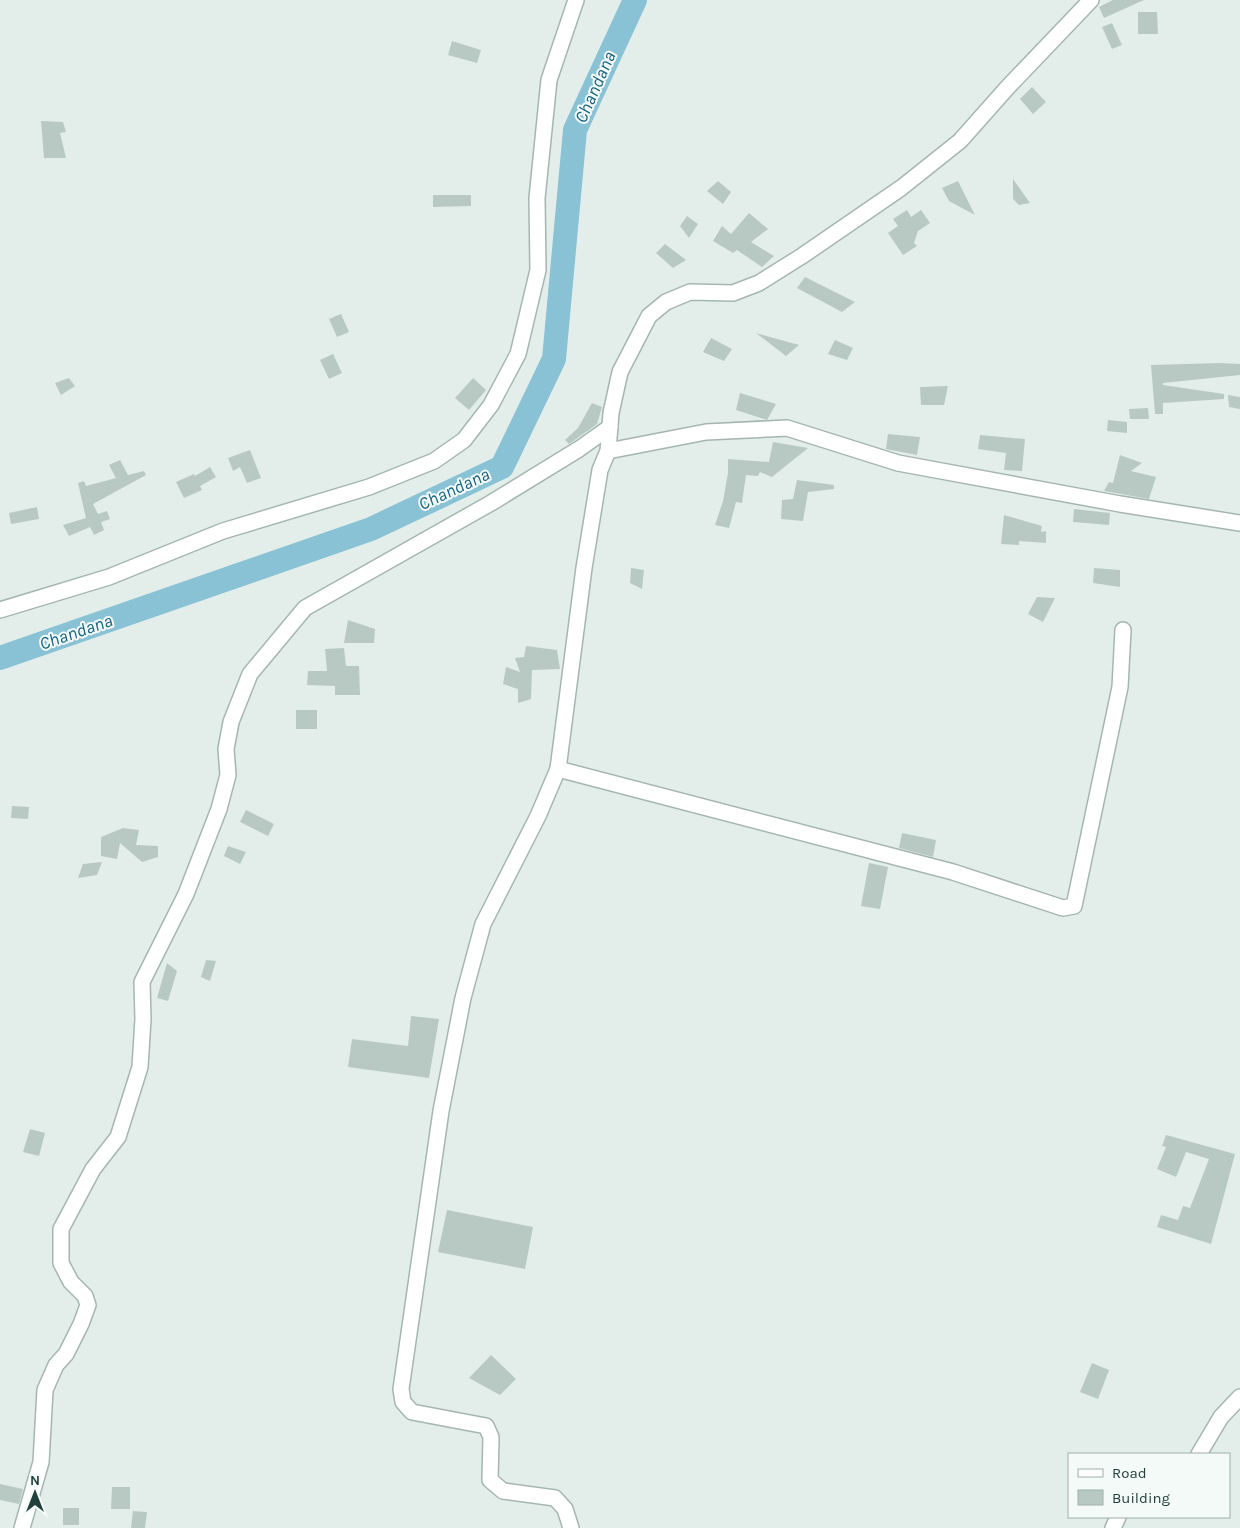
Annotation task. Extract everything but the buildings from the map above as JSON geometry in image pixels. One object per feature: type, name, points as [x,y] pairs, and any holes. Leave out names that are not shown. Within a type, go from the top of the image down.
[{"type":"street","points":[[0,610],[109,577],[223,531],[369,487],[434,461],[464,440],[491,405],[518,354],[538,270],[537,198],[549,80],[576,0]]},
{"type":"street","points":[[571,1528],[565,1509],[555,1498],[503,1491],[490,1480],[491,1437],[486,1426],[412,1412],[403,1402],[400,1389],[441,1111],[463,998],[483,924],[538,816],[558,769],[584,568],[600,470],[608,451],[610,427],[620,372],[649,316],[666,302],[690,292],[733,293],[759,283],[901,188],[960,141],[1007,88],[1091,0]]},
{"type":"street","points":[[22,1528],[41,1462],[45,1390],[56,1365],[66,1354],[88,1306],[85,1296],[71,1282],[62,1263],[61,1229],[93,1169],[118,1137],[140,1068],[143,1020],[142,982],[186,894],[219,809],[228,775],[226,749],[231,722],[250,674],[304,608],[491,503],[579,449],[610,427]]},
{"type":"street","points":[[608,451],[706,432],[787,428],[898,463],[1111,502],[1240,523]]},
{"type":"street","points":[[558,769],[953,872],[1062,908],[1074,906],[1120,687],[1123,630]]},
{"type":"street","points":[[1200,1453],[1221,1417],[1240,1397]]},
{"type":"waterway","name":"Chandana","points":[[0,658],[371,529],[502,467],[554,359],[575,130],[635,0]]}]
